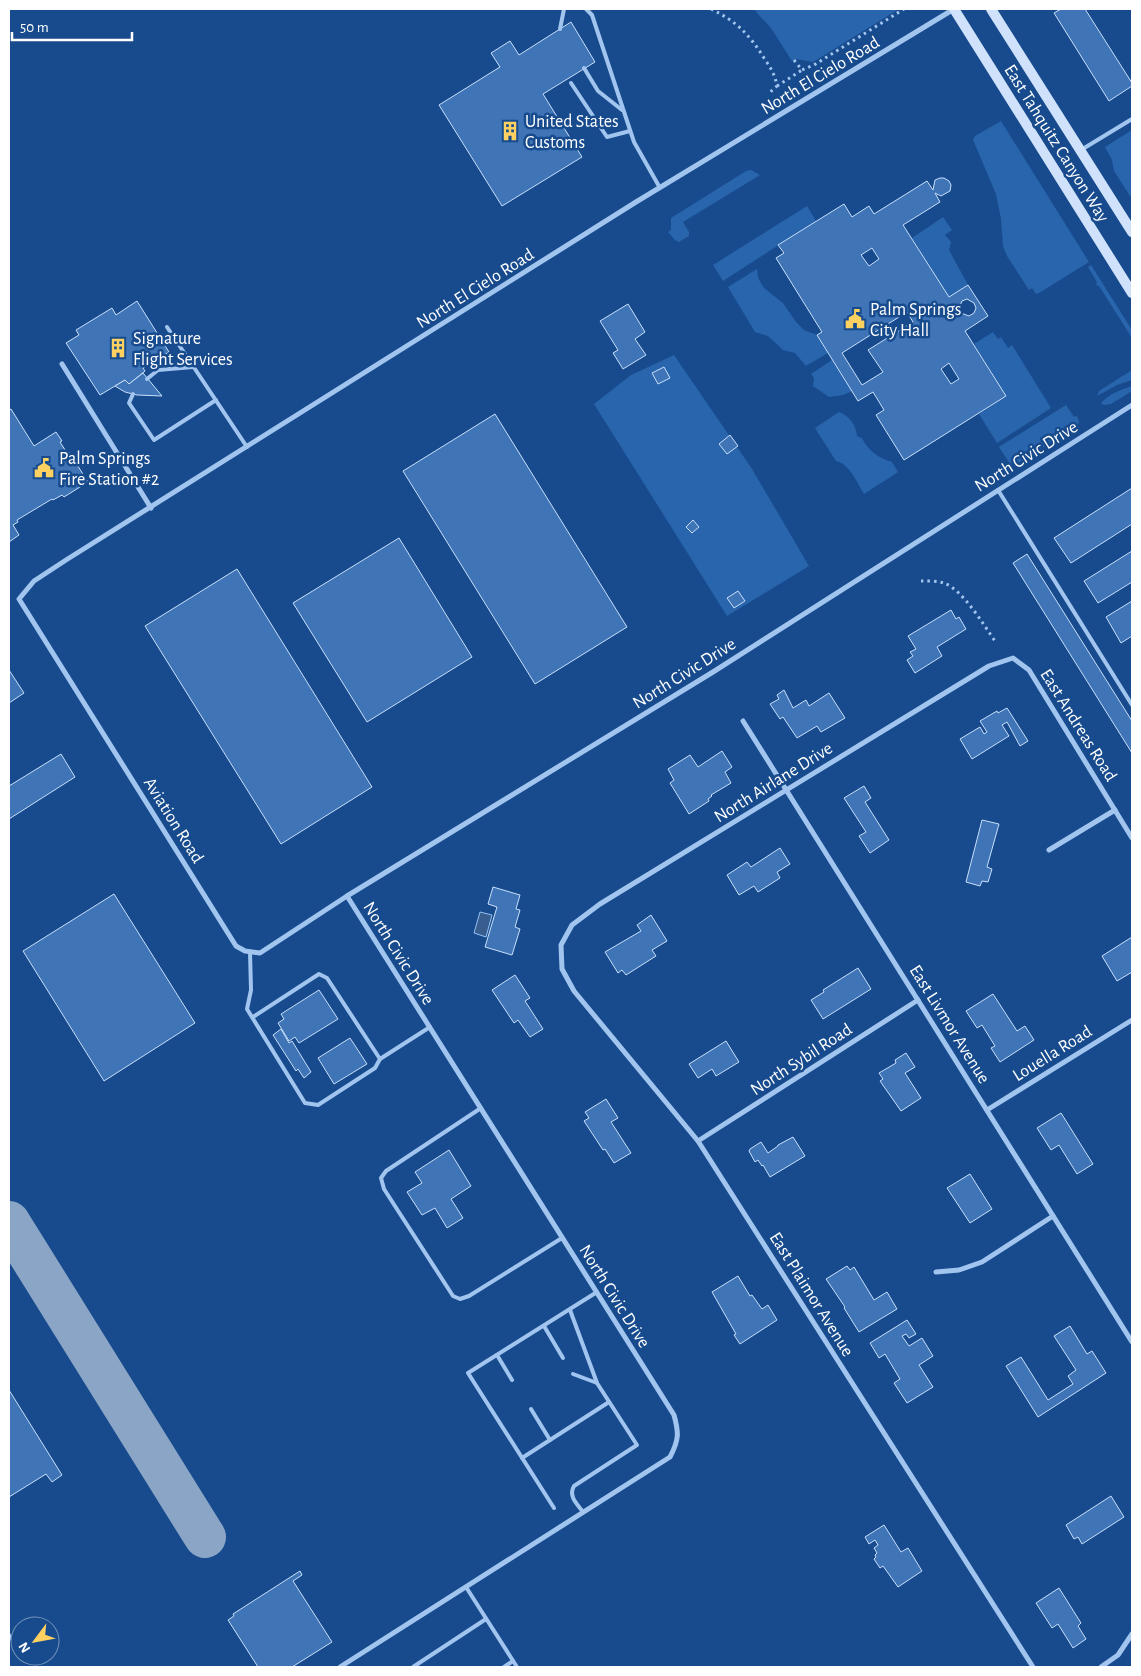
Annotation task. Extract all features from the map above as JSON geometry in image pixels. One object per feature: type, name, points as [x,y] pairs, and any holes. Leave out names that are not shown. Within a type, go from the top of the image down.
[{"type":"main road","name":"East Tahquitz Canyon Way","points":[[954,9],[1132,293]]},
{"type":"main road","name":"East Tahquitz Canyon Way","points":[[991,9],[1132,232]]},
{"type":"street","name":"North El Cielo Road","points":[[19,599],[34,581],[660,188],[954,9]]},
{"type":"street","points":[[62,364],[151,508]]},
{"type":"street","name":"North Civic Drive","points":[[340,1667],[670,1456],[677,1444],[678,1435],[674,1415],[347,896],[713,672],[1132,405]]},
{"type":"street","name":"Aviation Road","points":[[19,599],[236,946],[250,952]]},
{"type":"street","name":"North Airlane Drive","points":[[562,945],[572,925],[600,904],[989,666],[1013,658]]},
{"type":"street","name":"East Andreas Road","points":[[1013,658],[1028,670],[1132,838]]},
{"type":"street","name":"East Livmor Avenue","points":[[743,721],[1132,1342]]},
{"type":"street","points":[[1049,850],[1115,810]]},
{"type":"street","points":[[250,952],[260,952],[347,896]]},
{"type":"street","name":"East Plaimor Avenue","points":[[562,945],[562,969],[574,991],[698,1141],[1033,1667]]},
{"type":"street","name":"North Sybil Road","points":[[698,1141],[918,1000]]},
{"type":"street","name":"Louella Road","points":[[987,1110],[1132,1020]]},
{"type":"street","points":[[936,1272],[959,1270],[982,1262],[1053,1216]]},
{"type":"street","points":[[1101,1667],[1118,1656],[1132,1634]]},
{"type":"lane","points":[[560,29],[564,9]]},
{"type":"lane","points":[[586,9],[592,15],[634,142],[660,188]]},
{"type":"lane","points":[[584,68],[598,91],[624,111]]},
{"type":"lane","points":[[571,83],[607,136],[630,131]]},
{"type":"lane","points":[[1080,150],[1132,119]]},
{"type":"lane","points":[[167,327],[247,447]]},
{"type":"lane","points":[[147,379],[158,370],[193,367]]},
{"type":"lane","points":[[133,394],[129,403],[154,440],[216,400]]},
{"type":"lane","points":[[998,490],[1132,705]]},
{"type":"lane","points":[[250,952],[251,990],[248,1009],[306,1103],[318,1105],[375,1068],[380,1059],[430,1027]]},
{"type":"lane","points":[[252,1018],[319,974],[327,978],[380,1059]]},
{"type":"lane","points":[[481,1108],[386,1171],[381,1178],[384,1189],[453,1296],[460,1299],[469,1296],[562,1238]]},
{"type":"lane","points":[[554,1508],[468,1373],[597,1292]]},
{"type":"lane","points":[[570,1310],[597,1382],[637,1445],[574,1486],[571,1491],[572,1496],[583,1512]]},
{"type":"lane","points":[[544,1326],[563,1358]]},
{"type":"lane","points":[[497,1355],[512,1380]]},
{"type":"lane","points":[[573,1374],[597,1382]]},
{"type":"lane","points":[[522,1458],[609,1402]]},
{"type":"lane","points":[[531,1410],[550,1440]]},
{"type":"lane","points":[[466,1587],[517,1667]]},
{"type":"lane","points":[[413,1667],[486,1619]]},
{"type":"lane","points":[[9,1635],[9,1639]]},
{"type":"lane","points":[[504,1667],[513,1661]]},
{"type":"path","points":[[711,9],[738,25],[753,40],[776,76],[777,86]]},
{"type":"path","points":[[768,94],[802,70],[814,65],[904,9]]},
{"type":"path","points":[[794,60],[802,70]]},
{"type":"path","points":[[921,581],[942,582],[954,588],[996,641]]},
{"type":"shaded area","points":[[755,9],[899,9],[813,62],[796,59],[792,61],[771,28]]},
{"type":"shaded area","points":[[1001,121],[1089,262],[1036,294],[1032,288],[1029,290],[1007,256],[1003,246],[1001,219],[996,194],[973,140],[975,136]]},
{"type":"shaded area","points":[[1132,130],[1132,196],[1130,196],[1114,171],[1112,160],[1105,147]]},
{"type":"shaded area","points":[[751,170],[760,175],[683,222],[689,232],[689,236],[679,242],[668,232],[671,230],[671,218],[746,171]]},
{"type":"shaded area","points":[[807,206],[816,221],[723,281],[713,265]]},
{"type":"shaded area","points":[[943,217],[952,230],[945,235],[951,242],[949,250],[968,285],[949,297],[912,238]]},
{"type":"shaded area","points":[[1091,265],[1132,330],[1132,338],[1099,286],[1096,285],[1097,282],[1088,267]]},
{"type":"shaded area","points":[[757,269],[758,278],[764,288],[783,303],[804,330],[817,335],[828,353],[806,366],[795,353],[783,350],[768,336],[755,332],[728,287]]},
{"type":"shaded area","points":[[993,332],[998,339],[1001,337],[1008,348],[1012,345],[1051,408],[997,443],[979,414],[1006,396],[974,344]]},
{"type":"shaded area","points":[[674,355],[752,469],[809,566],[727,616],[594,404],[631,375]]},
{"type":"shaded area","points":[[832,360],[852,391],[843,395],[829,397],[813,386],[814,378],[811,374]]},
{"type":"shaded area","points":[[1132,370],[1132,380],[1117,385],[1097,396],[1099,391]]},
{"type":"shaded area","points":[[1132,386],[1132,391],[1111,404],[1104,405],[1101,403],[1115,393]]},
{"type":"shaded area","points":[[1066,405],[1074,417],[1077,416],[1079,422],[1077,426],[1012,467],[999,447]]},
{"type":"shaded area","points":[[839,412],[854,425],[857,436],[862,438],[871,450],[883,459],[892,462],[898,472],[864,494],[849,470],[836,461],[815,428]]},
{"type":"shaded area","points":[[480,912],[492,915],[486,937],[474,933]]},
{"type":"building","points":[[1061,9],[1085,9],[1132,83],[1132,86],[1109,101],[1054,13]]},
{"type":"building","name":"United States Customs","points":[[571,22],[595,62],[543,94],[582,157],[502,206],[439,105],[500,67],[491,53],[510,41],[519,55]]},
{"type":"building","name":"Palm Springs City Hall","points":[[944,178],[949,181],[951,185],[950,191],[941,196],[935,193],[940,202],[903,225],[949,297],[968,285],[988,316],[965,331],[1006,396],[904,460],[876,415],[884,410],[873,392],[858,401],[817,335],[822,332],[776,258],[784,253],[778,245],[844,204],[852,217],[869,206],[874,214],[927,181],[933,190],[935,180]],"holes":[[[872,248],[879,259],[869,266],[861,255]],[[967,299],[974,303],[976,308],[974,313],[969,316],[961,313],[959,308],[962,301]],[[907,312],[913,322],[868,350],[883,372],[862,385],[842,353]],[[949,363],[959,379],[951,384],[941,369]]]},
{"type":"building","name":"Signature Flight Services","points":[[137,301],[169,352],[143,368],[145,371],[129,384],[125,380],[100,395],[66,343],[79,335],[76,330],[112,308],[116,315]]},
{"type":"building","points":[[628,304],[645,332],[635,339],[646,355],[623,369],[613,353],[618,350],[600,321]]},
{"type":"building","points":[[664,367],[670,378],[658,384],[652,373]]},
{"type":"building","points":[[143,373],[162,396],[137,395],[125,392],[115,386],[125,380],[129,384]]},
{"type":"building","name":"Palm Springs Fire Station #2","points":[[11,409],[34,446],[56,432],[67,453],[69,452],[88,482],[64,497],[62,495],[52,499],[17,520],[18,522],[13,525],[19,535],[9,542],[9,410]]},
{"type":"building","points":[[495,414],[627,627],[535,684],[403,471]]},
{"type":"building","points":[[730,435],[738,446],[727,454],[719,444]]},
{"type":"building","points":[[1132,488],[1132,524],[1071,563],[1054,538]]},
{"type":"building","points":[[693,520],[699,527],[692,533],[686,527]]},
{"type":"building","points":[[399,538],[472,657],[367,722],[293,603]]},
{"type":"building","points":[[1132,551],[1132,582],[1098,603],[1084,581]]},
{"type":"building","points":[[1027,554],[1132,721],[1132,753],[1013,563]]},
{"type":"building","points":[[237,569],[372,787],[281,844],[145,626]]},
{"type":"building","points":[[738,591],[745,601],[734,608],[727,598]]},
{"type":"building","points":[[1132,601],[1132,636],[1121,643],[1106,617]]},
{"type":"building","points":[[951,610],[956,619],[959,617],[966,629],[937,647],[942,656],[915,673],[907,660],[913,656],[910,652],[916,649],[908,636]]},
{"type":"building","points":[[9,670],[24,693],[9,703]]},
{"type":"building","points":[[784,690],[793,708],[806,700],[809,706],[829,693],[845,718],[821,732],[817,726],[797,738],[783,717],[780,719],[770,704],[779,699],[777,695]]},
{"type":"building","points":[[1007,708],[1028,741],[1020,746],[1007,722],[1002,725],[1009,736],[972,759],[960,739],[980,727],[984,734],[987,732],[980,721],[997,711],[998,713]]},
{"type":"building","points":[[722,751],[732,767],[725,772],[731,783],[711,795],[708,799],[709,801],[689,814],[670,783],[674,780],[668,769],[690,755],[698,767]]},
{"type":"building","points":[[61,754],[75,777],[9,819],[9,786]]},
{"type":"building","points":[[864,786],[871,798],[865,802],[889,840],[870,853],[859,836],[866,832],[844,798]]},
{"type":"building","points":[[982,820],[999,824],[987,867],[992,869],[988,882],[982,881],[980,886],[966,882]]},
{"type":"building","points":[[780,848],[790,864],[777,872],[780,878],[758,892],[754,886],[739,895],[727,875],[747,862],[751,867]]},
{"type":"building","points":[[493,887],[520,895],[516,909],[520,910],[515,927],[520,929],[512,955],[485,947],[497,907],[488,904]]},
{"type":"building","points":[[114,894],[195,1023],[104,1081],[23,951]]},
{"type":"building","points":[[651,915],[667,941],[652,950],[656,956],[626,975],[622,970],[618,973],[605,952],[641,931],[637,925]]},
{"type":"building","points":[[1132,937],[1132,972],[1117,981],[1102,956]]},
{"type":"building","points":[[858,968],[871,989],[823,1019],[811,1000],[824,992],[823,990]]},
{"type":"building","points":[[515,975],[530,998],[525,1001],[543,1029],[530,1037],[518,1020],[514,1023],[492,990]]},
{"type":"building","points":[[319,990],[338,1019],[299,1043],[295,1037],[289,1041],[278,1023],[284,1019],[281,1014]]},
{"type":"building","points":[[993,994],[1017,1031],[1025,1026],[1034,1040],[1000,1062],[991,1048],[995,1046],[982,1025],[977,1028],[966,1011]]},
{"type":"building","points":[[281,1029],[289,1043],[292,1041],[311,1072],[304,1078],[298,1069],[296,1071],[273,1035]]},
{"type":"building","points":[[350,1038],[367,1064],[334,1084],[318,1058]]},
{"type":"building","points":[[726,1041],[739,1062],[716,1076],[712,1069],[698,1078],[689,1064]]},
{"type":"building","points":[[906,1053],[915,1067],[905,1073],[921,1098],[901,1111],[880,1081],[883,1079],[879,1073],[896,1063],[895,1060]]},
{"type":"building","points":[[606,1099],[618,1118],[611,1122],[631,1153],[614,1163],[584,1121],[589,1118],[585,1112]]},
{"type":"building","points":[[1061,1113],[1093,1164],[1077,1174],[1059,1145],[1051,1150],[1037,1128]]},
{"type":"building","points":[[793,1137],[805,1156],[770,1177],[758,1160],[755,1162],[749,1151],[761,1142],[768,1153]]},
{"type":"building","points":[[449,1150],[471,1186],[451,1199],[463,1218],[447,1228],[435,1208],[422,1215],[407,1192],[422,1183],[415,1172]]},
{"type":"building","points":[[970,1174],[992,1209],[970,1223],[947,1188]]},
{"type":"building","points":[[847,1266],[850,1270],[854,1267],[874,1300],[887,1292],[897,1309],[859,1332],[826,1279]]},
{"type":"building","points":[[738,1276],[750,1296],[752,1295],[762,1309],[768,1305],[777,1320],[740,1344],[712,1292]]},
{"type":"building","points":[[907,1320],[916,1334],[909,1338],[906,1334],[902,1336],[909,1346],[922,1338],[933,1356],[919,1365],[933,1387],[907,1403],[894,1383],[900,1379],[885,1354],[879,1358],[870,1343]]},
{"type":"building","points":[[1070,1326],[1087,1354],[1092,1351],[1106,1373],[1038,1417],[1006,1366],[1021,1357],[1048,1400],[1073,1384],[1068,1376],[1076,1370],[1054,1336]]},
{"type":"building","points":[[9,1390],[62,1475],[52,1482],[46,1474],[9,1497]]},
{"type":"building","points":[[1111,1496],[1124,1517],[1082,1544],[1078,1537],[1074,1539],[1066,1525]]},
{"type":"building","points":[[884,1525],[901,1552],[908,1548],[922,1571],[898,1587],[883,1566],[880,1568],[874,1559],[877,1553],[874,1548],[878,1545],[875,1540],[869,1544],[865,1537]]},
{"type":"building","points":[[300,1571],[302,1575],[293,1581],[332,1642],[292,1667],[258,1667],[228,1620],[234,1616],[233,1614]]},
{"type":"building","points":[[1059,1588],[1081,1623],[1078,1626],[1086,1639],[1073,1648],[1058,1624],[1052,1628],[1036,1603]]},
{"type":"taxiway","points":[[9,1222],[205,1537]]},
{"type":"place","name":"United States Customs","points":[[510,131]]},
{"type":"place","name":"Palm Springs City Hall","points":[[855,319]]},
{"type":"place","name":"Signature Flight Services","points":[[118,348]]},
{"type":"place","name":"Palm Springs Fire Station #2","points":[[44,468]]}]
